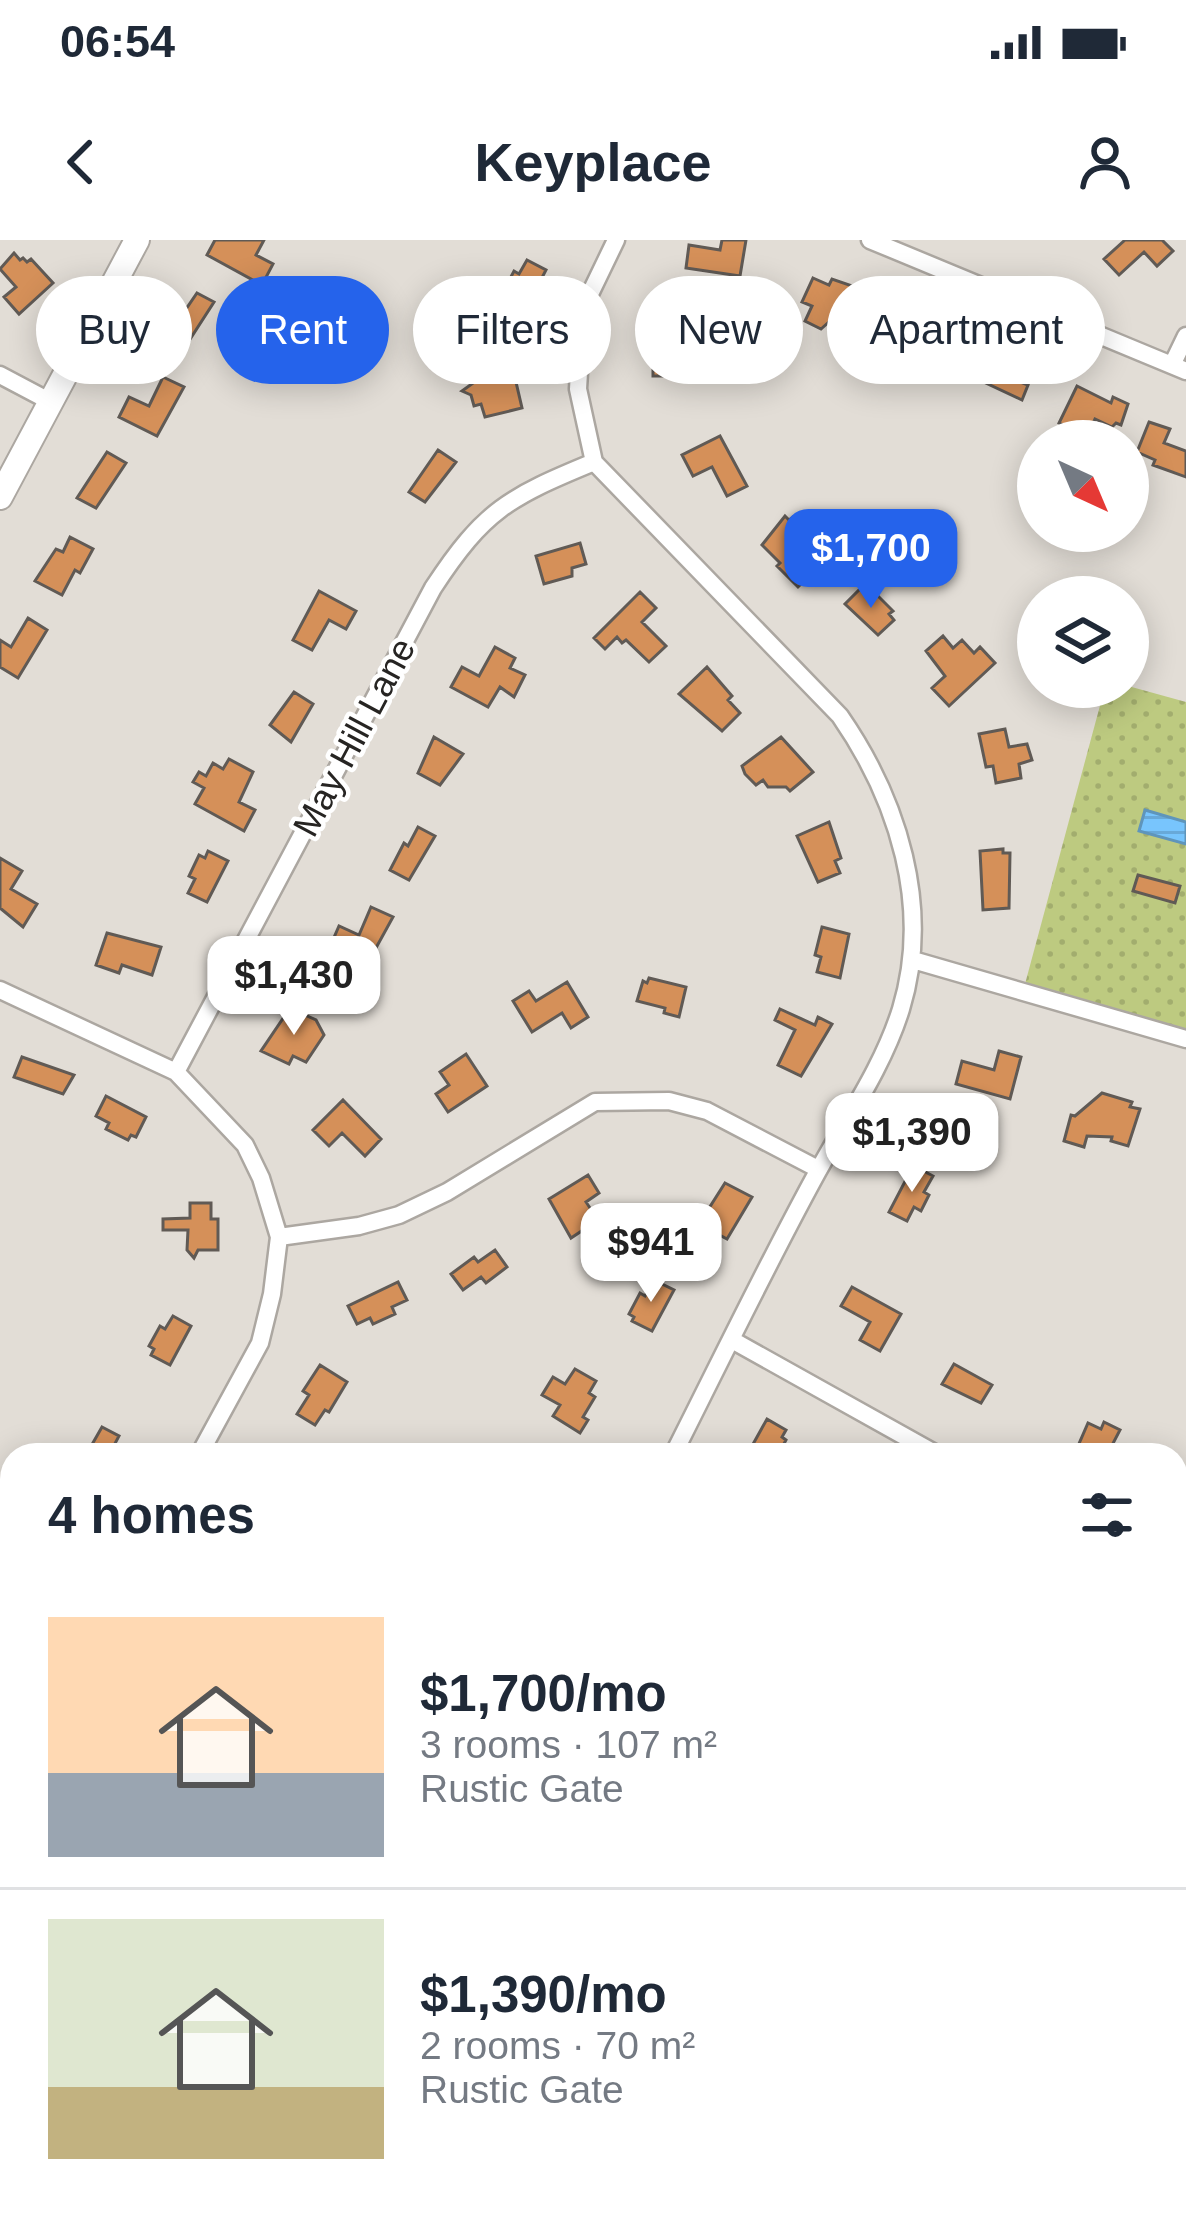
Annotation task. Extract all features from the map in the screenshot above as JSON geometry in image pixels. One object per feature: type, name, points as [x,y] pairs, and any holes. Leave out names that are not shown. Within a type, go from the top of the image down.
[{"type":"street","points":[[0,497],[137,240]]},
{"type":"street","points":[[616,240],[589,296],[578,389],[594,462],[814,687],[862,747],[899,831],[910,879],[913,960],[901,1010],[679,1443]]},
{"type":"street","points":[[871,240],[1179,368],[1186,336]]},
{"type":"street","points":[[0,375],[52,402]]},
{"type":"street","name":"May Hill Lane","points":[[176,1072],[433,588],[467,536],[503,505],[594,462]]},
{"type":"street","points":[[913,960],[1186,1039]]},
{"type":"street","points":[[0,990],[176,1072],[244,1145],[261,1178],[279,1237],[272,1294],[260,1343],[206,1443]]},
{"type":"street","points":[[279,1237],[359,1226],[399,1214],[448,1192],[595,1102],[669,1101],[707,1112],[818,1169]]},
{"type":"street","points":[[732,1340],[917,1443]]},
{"type":"green space","points":[[1149,692],[1186,702],[1186,1029],[1025,984],[1099,708],[1149,708]]},
{"type":"water","points":[[1145,810],[1186,822],[1186,844],[1139,831]]},
{"type":"building","points":[[215,240],[264,240],[256,255],[273,264],[267,276],[246,276],[207,255]]},
{"type":"building","points":[[722,240],[746,240],[740,276],[686,268],[689,245],[720,250]]},
{"type":"building","points":[[1125,240],[1162,240],[1173,251],[1157,266],[1144,252],[1119,275],[1104,259]]},
{"type":"building","points":[[14,253],[20,260],[31,259],[47,276],[36,276],[36,298],[19,314],[4,297],[16,287],[0,269]]},
{"type":"building","points":[[527,260],[546,270],[543,276],[511,276],[514,271],[519,274]]},
{"type":"building","points":[[813,278],[827,284],[827,324],[821,329],[805,321],[812,306],[803,300]]},
{"type":"building","points":[[197,293],[214,302],[192,336],[192,300]]},
{"type":"building","points":[[160,384],[184,387],[157,436],[119,417],[129,397],[149,406]]},
{"type":"building","points":[[472,384],[516,384],[522,408],[485,417],[481,404],[474,406],[471,395],[462,391]]},
{"type":"building","points":[[988,384],[1028,385],[1022,400]]},
{"type":"building","points":[[1077,386],[1111,403],[1113,397],[1128,404],[1123,420],[1060,420]]},
{"type":"building","points":[[1149,422],[1170,429],[1164,443],[1186,451],[1186,477],[1153,465],[1155,460],[1149,457]]},
{"type":"building","points":[[720,436],[747,486],[727,496],[712,467],[693,476],[682,455]]},
{"type":"building","points":[[438,450],[456,462],[425,502],[409,492]]},
{"type":"building","points":[[107,452],[126,463],[96,508],[77,498]]},
{"type":"building","points":[[785,516],[793,517],[809,533],[802,540],[807,545],[797,555],[813,572],[798,587],[762,545]]},
{"type":"building","points":[[70,537],[93,549],[62,595],[35,581],[56,549],[63,552]]},
{"type":"building","points":[[580,543],[586,564],[572,568],[572,576],[544,584],[536,556]]},
{"type":"building","points":[[861,588],[871,599],[876,594],[893,611],[889,614],[894,620],[878,635],[845,604]]},
{"type":"building","points":[[319,591],[356,611],[346,629],[329,620],[312,650],[293,640]]},
{"type":"building","points":[[640,592],[656,608],[642,622],[666,646],[649,662],[626,640],[622,643],[617,637],[605,649],[594,638]]},
{"type":"building","points":[[28,618],[47,630],[18,678],[0,667],[0,640],[11,647]]},
{"type":"building","points":[[943,636],[953,648],[962,640],[974,653],[980,647],[995,663],[949,706],[932,688],[945,676],[926,651]]},
{"type":"building","points":[[495,647],[515,658],[510,668],[525,675],[514,697],[500,687],[488,707],[451,687],[462,667],[479,676]]},
{"type":"building","points":[[707,667],[740,713],[722,731],[679,694]]},
{"type":"building","points":[[294,692],[313,704],[291,742],[270,725]]},
{"type":"building","points":[[1005,729],[1009,747],[1027,744],[1032,760],[1019,764],[1021,778],[996,783],[993,766],[986,767],[979,734]]},
{"type":"building","points":[[434,737],[463,754],[440,785],[418,773]]},
{"type":"building","points":[[781,737],[813,772],[790,791],[768,787],[763,780],[756,785],[742,766]]},
{"type":"building","points":[[229,759],[253,772],[239,802],[255,810],[244,831],[195,804],[204,788],[193,782],[199,772],[206,776],[213,763],[223,769]]},
{"type":"building","points":[[829,822],[841,858],[835,861],[840,873],[818,882],[797,836]]},
{"type":"building","points":[[418,827],[435,836],[409,880],[390,870]]},
{"type":"building","points":[[208,851],[228,861],[207,902],[188,893],[195,879],[189,876],[199,855],[205,858]]},
{"type":"building","points":[[980,851],[1010,853],[1009,908],[983,910]]},
{"type":"building","points":[[0,858],[22,871],[11,889],[37,904],[23,927],[0,908]]},
{"type":"building","points":[[1138,875],[1180,886],[1175,903],[1133,891]]},
{"type":"building","points":[[371,907],[393,917],[366,966],[329,949],[339,926],[359,935]]},
{"type":"building","points":[[822,927],[849,934],[840,978],[817,972],[821,957],[815,955]]},
{"type":"building","points":[[107,933],[161,947],[152,975],[122,965],[119,973],[96,965]]},
{"type":"building","points":[[649,978],[686,987],[679,1017],[637,1001],[643,981]]},
{"type":"building","points":[[567,982],[588,1017],[571,1028],[562,1013],[532,1032],[513,1001],[529,991],[536,1001]]},
{"type":"building","points":[[290,1008],[316,1020],[324,1035],[306,1062],[293,1056],[289,1064],[261,1051]]},
{"type":"building","points":[[780,1009],[815,1025],[818,1017],[832,1024],[801,1076],[778,1065],[795,1030],[775,1020]]},
{"type":"building","points":[[999,1051],[1021,1057],[1010,1099],[956,1084],[962,1061],[994,1070]]},
{"type":"building","points":[[466,1054],[487,1086],[448,1112],[436,1094],[449,1085],[440,1072]]},
{"type":"building","points":[[22,1057],[74,1075],[63,1094],[14,1077]]},
{"type":"building","points":[[1102,1093],[1140,1109],[1128,1146],[1111,1141],[1112,1137],[1087,1136],[1084,1147],[1064,1141],[1071,1115]]},
{"type":"building","points":[[106,1096],[146,1117],[136,1137],[131,1135],[128,1140],[106,1129],[109,1123],[96,1116]]},
{"type":"building","points":[[343,1100],[381,1139],[365,1156],[342,1133],[329,1146],[313,1130]]},
{"type":"building","points":[[920,1169],[933,1176],[924,1192],[929,1195],[921,1211],[914,1207],[907,1221],[889,1212],[911,1170],[917,1173]]},
{"type":"building","points":[[588,1175],[599,1193],[586,1202],[598,1220],[571,1238],[549,1199]]},
{"type":"building","points":[[725,1183],[752,1197],[727,1239],[699,1224]]},
{"type":"building","points":[[190,1203],[211,1203],[211,1219],[218,1219],[218,1250],[198,1250],[194,1258],[187,1250],[188,1230],[163,1230],[163,1219],[190,1218]]},
{"type":"building","points":[[495,1250],[507,1267],[486,1283],[481,1277],[463,1290],[451,1274],[474,1257],[478,1262]]},
{"type":"building","points":[[654,1280],[674,1290],[652,1331],[632,1321],[629,1314]]},
{"type":"building","points":[[398,1282],[407,1300],[392,1307],[395,1314],[373,1324],[370,1318],[357,1324],[348,1306]]},
{"type":"building","points":[[852,1287],[901,1314],[880,1351],[860,1340],[870,1322],[841,1306]]},
{"type":"building","points":[[173,1316],[191,1326],[170,1365],[151,1355],[154,1349],[149,1346],[160,1326],[165,1329]]},
{"type":"building","points":[[954,1364],[992,1385],[981,1403],[942,1384]]},
{"type":"building","points":[[320,1365],[347,1382],[315,1425],[297,1414],[309,1395],[303,1391]]},
{"type":"building","points":[[575,1369],[596,1381],[589,1393],[595,1397],[583,1417],[588,1420],[580,1433],[553,1416],[560,1405],[542,1395],[553,1377],[565,1384]]},
{"type":"building","points":[[767,1419],[786,1430],[784,1443],[754,1443]]},
{"type":"building","points":[[1104,1422],[1120,1430],[1113,1443],[1079,1443],[1088,1423],[1101,1429]]},
{"type":"building","points":[[102,1427],[119,1436],[115,1443],[93,1443]]}]
